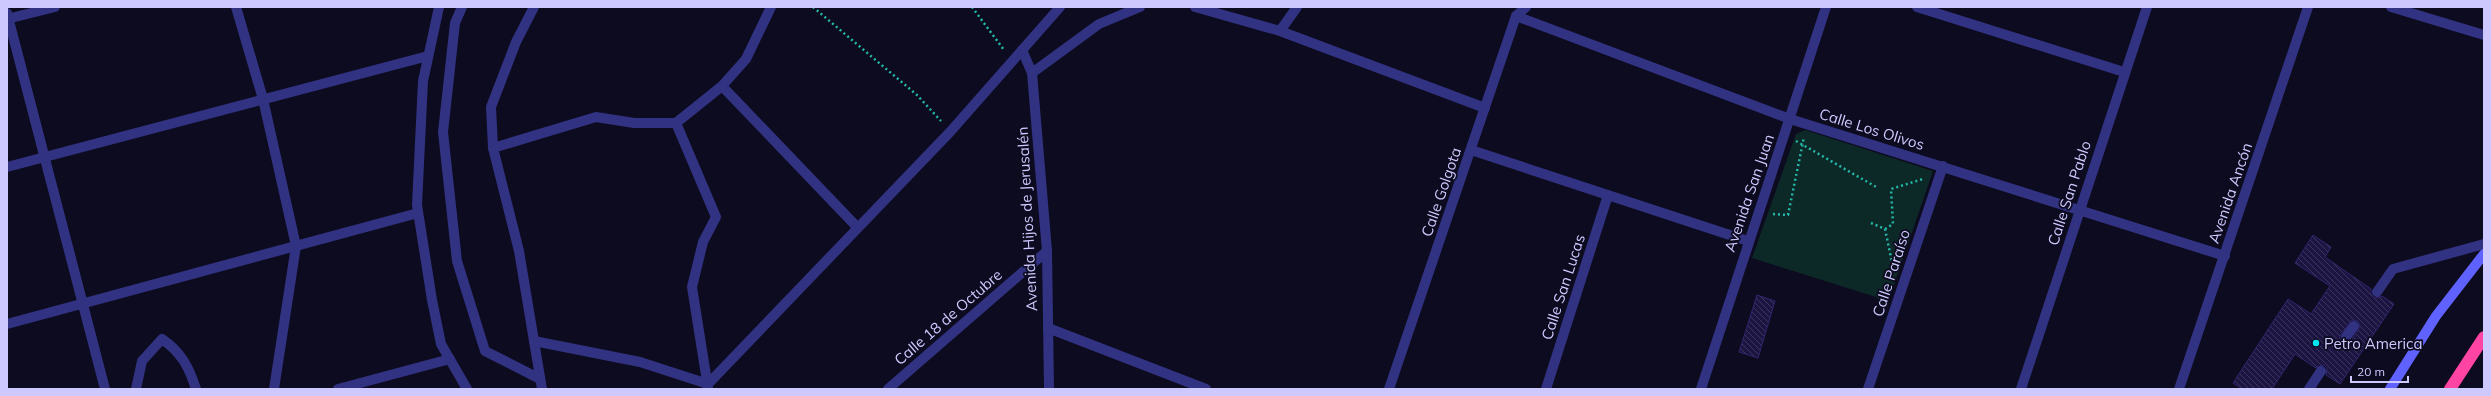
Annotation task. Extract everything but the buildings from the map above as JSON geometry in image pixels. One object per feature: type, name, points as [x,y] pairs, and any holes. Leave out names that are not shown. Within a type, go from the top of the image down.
[{"type":"highway","points":[[2450,389],[2484,337]]},
{"type":"main road","points":[[2390,389],[2436,316],[2484,254]]},
{"type":"street","points":[[55,7],[8,17],[105,389]]},
{"type":"street","points":[[236,7],[263,99],[296,246],[274,389]]},
{"type":"street","points":[[439,7],[423,81],[418,213],[441,344],[467,389]]},
{"type":"street","points":[[462,7],[454,23],[444,132],[457,261],[485,351],[541,384]]},
{"type":"street","points":[[534,7],[516,42],[491,107],[493,148],[519,251],[541,384]]},
{"type":"street","points":[[493,148],[596,117],[634,123],[676,123],[722,86],[746,59],[771,7]]},
{"type":"street","points":[[708,387],[857,227],[950,132],[1060,7]]},
{"type":"street","points":[[1032,72],[1100,24],[1140,7]]},
{"type":"street","points":[[1195,7],[1280,31],[1485,108]]},
{"type":"street","points":[[1280,31],[1297,7]]},
{"type":"street","name":"Calle Golgota","points":[[1389,389],[1472,150],[1516,16],[1526,7]]},
{"type":"street","name":"Avenida San Juan","points":[[1701,389],[1748,241],[1790,119],[1826,7]]},
{"type":"street","points":[[1916,7],[2124,72]]},
{"type":"street","name":"Calle San Pablo","points":[[2021,389],[2124,72],[2147,7]]},
{"type":"street","name":"Avenida Ancón","points":[[2179,389],[2308,7]]},
{"type":"street","points":[[2391,7],[2484,36]]},
{"type":"street","name":"Calle Los Olivos","points":[[1516,16],[1790,119],[2224,256]]},
{"type":"street","name":"Avenida Hijos de Jerusalén","points":[[1022,50],[1032,72],[1047,251],[1049,389]]},
{"type":"street","points":[[7,167],[428,56]]},
{"type":"street","points":[[722,86],[857,227]]},
{"type":"street","points":[[676,123],[716,217],[703,242],[692,286],[708,387]]},
{"type":"street","points":[[1472,150],[1748,241]]},
{"type":"street","name":"Calle Paraíso","points":[[1868,389],[1942,166]]},
{"type":"street","name":"Calle San Lucas","points":[[1546,389],[1608,195]]},
{"type":"street","points":[[7,324],[83,302],[418,213]]},
{"type":"street","points":[[2377,292],[2393,269],[2484,244]]},
{"type":"street","name":"Calle 18 de Octubre","points":[[888,389],[1047,251]]},
{"type":"street","points":[[2346,337],[2354,326]]},
{"type":"street","points":[[1048,328],[1206,389]]},
{"type":"street","points":[[136,389],[142,361],[162,339],[176,348],[191,375],[196,389]]},
{"type":"street","points":[[534,341],[640,362],[708,387]]},
{"type":"street","points":[[338,389],[450,358]]},
{"type":"street","points":[[2309,389],[2321,371]]},
{"type":"path","points":[[813,7],[918,95],[950,132]]},
{"type":"path","points":[[972,7],[1013,62]]},
{"type":"path","points":[[1772,207],[1770,214],[1788,215],[1806,135],[1800,136],[1795,141],[1793,148]]},
{"type":"path","points":[[1784,137],[1803,144],[1878,188]]},
{"type":"path","points":[[1870,223],[1885,228],[1893,224],[1891,189],[1928,178],[1925,186]]},
{"type":"path","points":[[1885,228],[1894,276],[1904,281]]},
{"type":"green space","points":[[1805,130],[1933,171],[1886,308],[1876,297],[1752,258],[1796,134]]},
{"type":"place","name":"Petro America","points":[[2316,343]]}]
